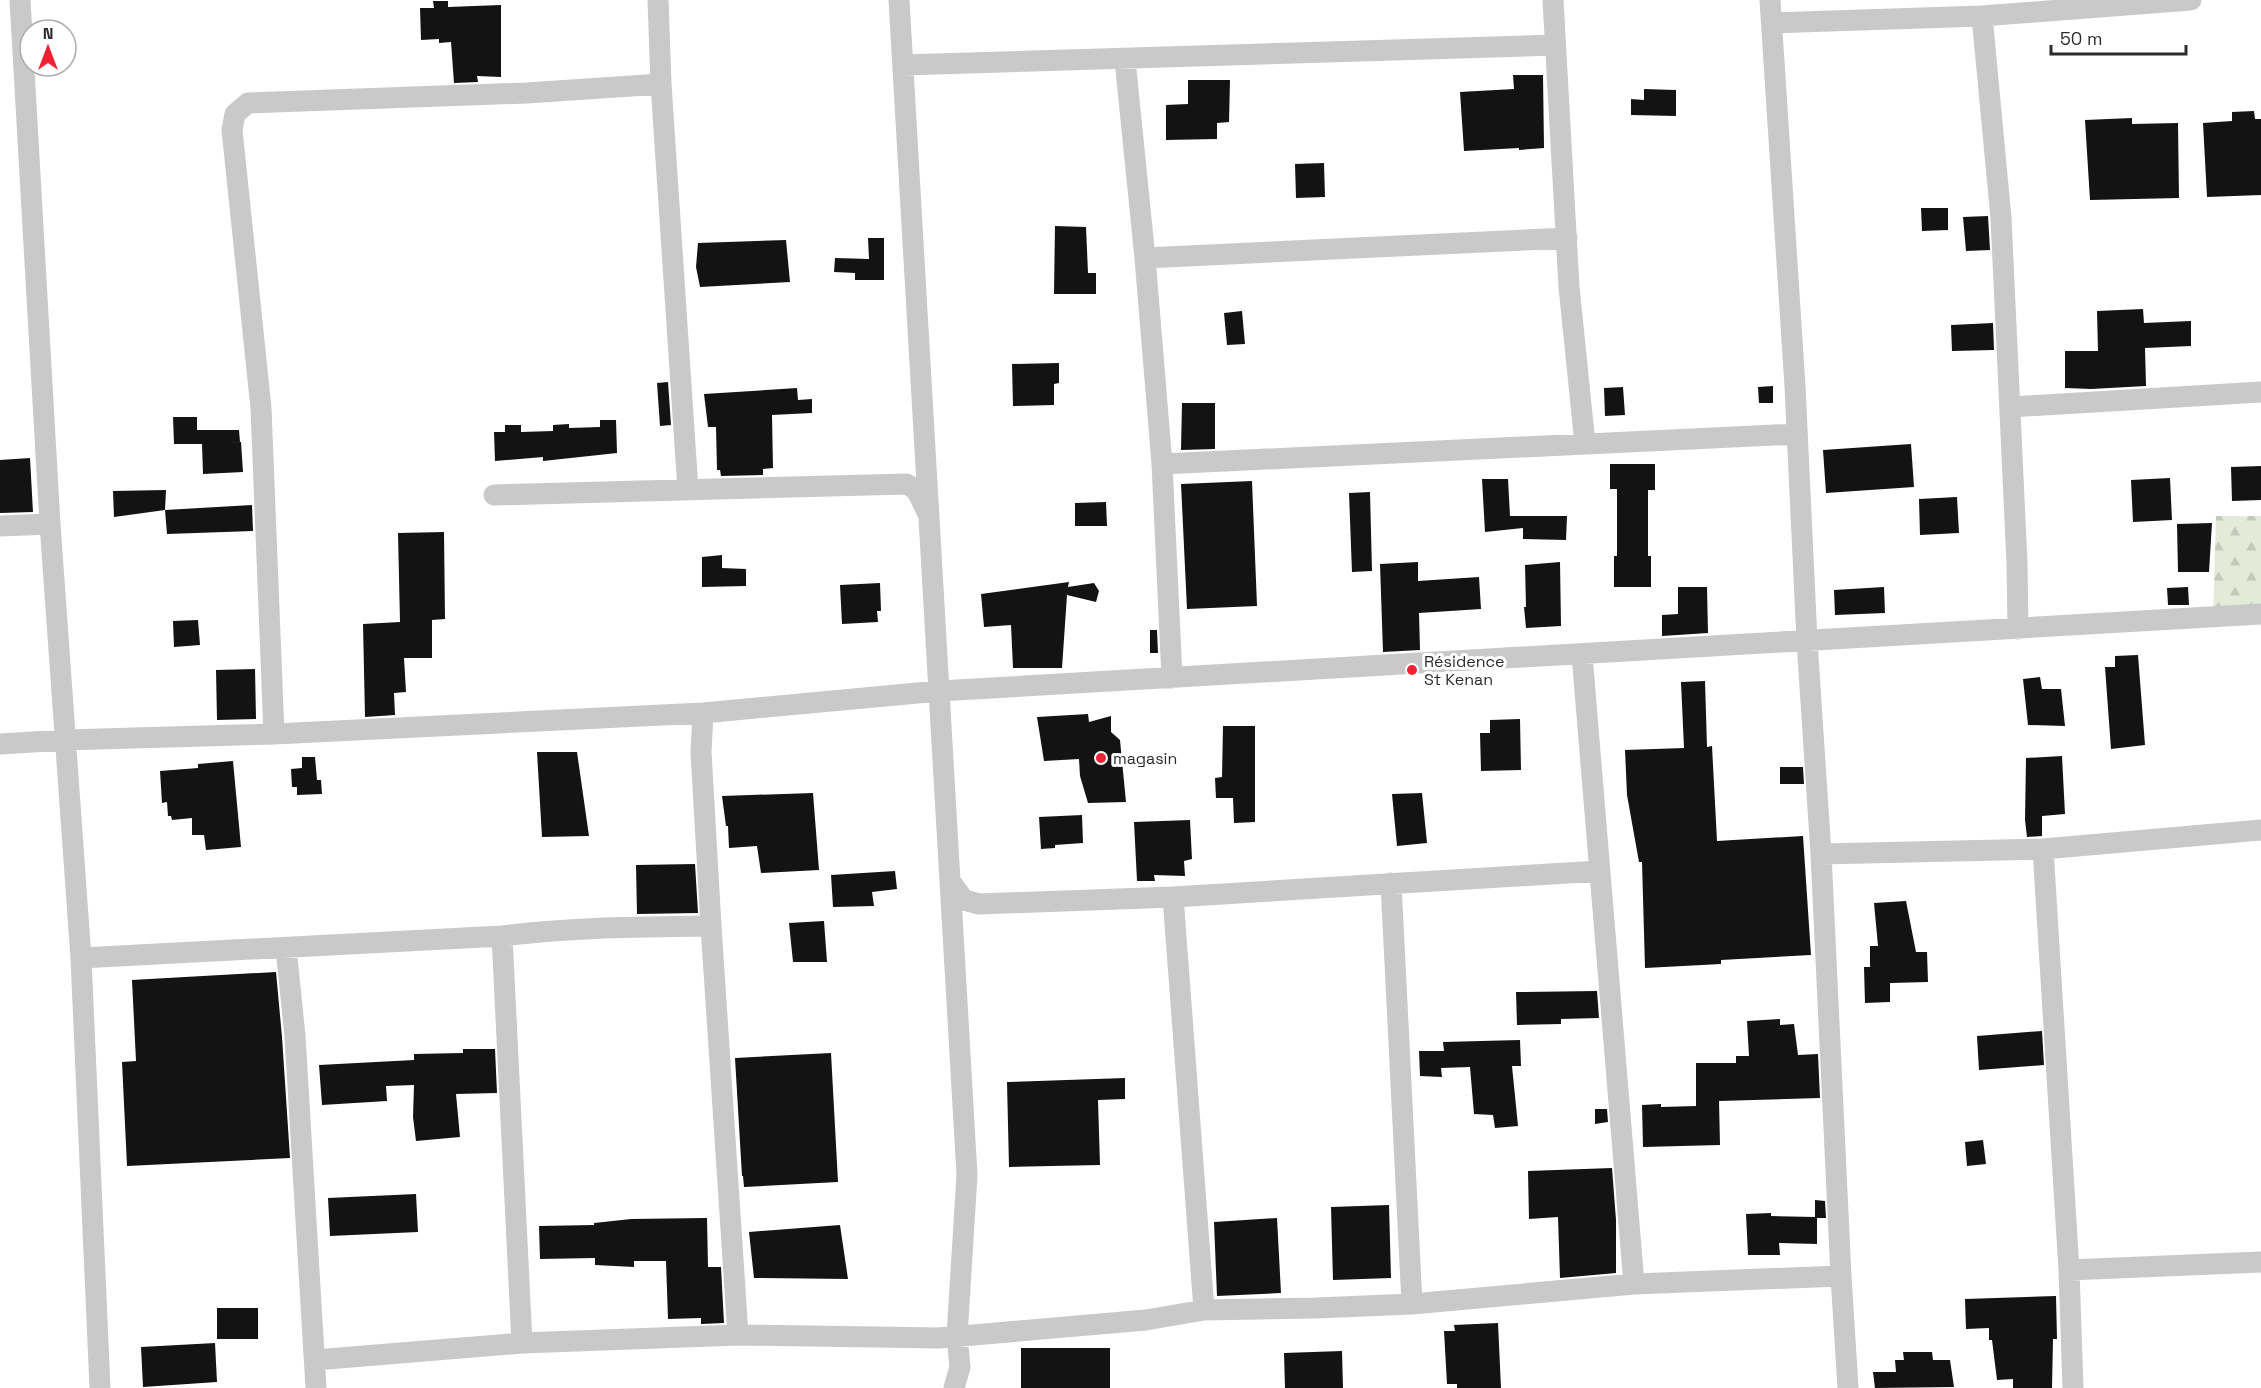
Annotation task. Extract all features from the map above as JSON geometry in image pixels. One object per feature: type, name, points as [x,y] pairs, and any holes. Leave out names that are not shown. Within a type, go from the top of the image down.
[{"type":"street","points":[[20,0],[50,524],[81,958],[100,1388]]},
{"type":"street","points":[[658,0],[661,84],[688,490]]},
{"type":"street","points":[[899,0],[967,1175],[957,1336],[960,1367],[954,1388]]},
{"type":"street","points":[[1553,0],[1569,287],[1584,444]]},
{"type":"street","points":[[1770,0],[1821,854],[1840,1276],[1848,1388]]},
{"type":"street","points":[[1772,23],[1982,16],[2191,0]]},
{"type":"street","points":[[1982,16],[2001,218],[2018,563],[2018,628]]},
{"type":"street","points":[[903,65],[1125,60],[1555,45]]},
{"type":"street","points":[[1125,60],[1145,258],[1162,465],[1172,678]]},
{"type":"street","points":[[274,734],[261,408],[232,130],[235,114],[248,103],[527,93],[661,84]]},
{"type":"street","points":[[1145,258],[1567,238]]},
{"type":"street","points":[[2010,407],[2261,392]]},
{"type":"street","points":[[1162,465],[1797,434]]},
{"type":"street","points":[[494,495],[907,484],[917,491],[929,515]]},
{"type":"street","points":[[0,526],[50,524]]},
{"type":"street","points":[[0,744],[274,734],[703,713],[939,691],[2261,614]]},
{"type":"street","points":[[1582,655],[1634,1284]]},
{"type":"street","points":[[703,713],[701,752],[738,1335]]},
{"type":"street","points":[[1821,854],[2043,849],[2261,830]]},
{"type":"street","points":[[2043,849],[2069,1270],[2073,1388]]},
{"type":"street","points":[[950,881],[964,900],[979,904],[1173,897],[1600,871]]},
{"type":"street","points":[[1391,883],[1412,1304]]},
{"type":"street","points":[[1173,897],[1204,1310]]},
{"type":"street","points":[[81,958],[502,936],[536,931],[711,926]]},
{"type":"street","points":[[502,936],[522,1343]]},
{"type":"street","points":[[286,948],[294,1036],[316,1388]]},
{"type":"street","points":[[2069,1270],[2261,1262]]},
{"type":"street","points":[[315,1360],[522,1343],[738,1335],[939,1338],[1146,1320],[1204,1310],[1412,1304],[1634,1284],[1840,1276]]},
{"type":"green space","points":[[2216,516],[2261,516],[2261,617],[2213,619]]},
{"type":"building","points":[[433,1],[448,1],[448,7],[501,5],[501,77],[477,76],[478,82],[454,83],[451,42],[439,43],[439,39],[421,40],[420,8],[434,8]]},
{"type":"building","points":[[1513,75],[1543,75],[1544,148],[1464,151],[1460,92],[1514,89]]},
{"type":"building","points":[[1188,80],[1230,80],[1229,122],[1217,123],[1217,139],[1166,140],[1166,105],[1188,104]]},
{"type":"building","points":[[1644,89],[1676,90],[1676,116],[1631,115],[1631,99],[1644,100]]},
{"type":"building","points":[[2254,111],[2255,119],[2261,119],[2261,195],[2207,197],[2203,123],[2232,121],[2232,112]]},
{"type":"building","points":[[2132,118],[2132,124],[2178,123],[2179,198],[2090,200],[2085,120]]},
{"type":"building","points":[[1324,163],[1325,197],[1296,198],[1295,164]]},
{"type":"building","points":[[1921,208],[1948,208],[1948,230],[1922,231]]},
{"type":"building","points":[[1988,216],[1990,250],[1966,251],[1963,217]]},
{"type":"building","points":[[1055,226],[1086,227],[1088,273],[1096,273],[1096,294],[1054,294]]},
{"type":"building","points":[[868,238],[884,238],[884,280],[855,280],[855,273],[834,272],[835,258],[869,259]]},
{"type":"building","points":[[786,240],[790,282],[700,287],[696,267],[698,243]]},
{"type":"building","points":[[2143,309],[2144,323],[2191,321],[2191,346],[2145,348],[2146,386],[2065,388],[2065,351],[2098,351],[2097,311]]},
{"type":"building","points":[[1242,311],[1245,344],[1227,345],[1224,313]]},
{"type":"building","points":[[1993,323],[1994,350],[1952,351],[1951,325]]},
{"type":"building","points":[[1059,363],[1059,383],[1054,384],[1054,405],[1013,406],[1012,364]]},
{"type":"building","points":[[668,382],[671,425],[660,426],[657,383]]},
{"type":"building","points":[[1773,386],[1773,403],[1759,403],[1758,387]]},
{"type":"building","points":[[1623,387],[1625,415],[1605,416],[1604,388]]},
{"type":"building","points":[[797,388],[798,400],[812,399],[812,413],[772,415],[773,468],[763,469],[763,475],[721,476],[720,470],[717,470],[716,427],[708,427],[704,394]]},
{"type":"building","points":[[1182,403],[1215,403],[1215,449],[1181,450]]},
{"type":"building","points":[[173,417],[197,417],[197,430],[239,430],[240,442],[222,443],[241,442],[243,472],[203,474],[202,444],[174,444]]},
{"type":"building","points":[[600,420],[616,420],[617,453],[543,461],[543,457],[495,461],[494,432],[505,432],[505,425],[521,425],[521,432],[553,431],[553,425],[569,424],[569,428],[600,427]]},
{"type":"building","points":[[1911,444],[1914,487],[1826,493],[1823,450]]},
{"type":"building","points":[[30,458],[33,512],[0,513],[0,460]]},
{"type":"building","points":[[1610,464],[1655,464],[1655,490],[1648,490],[1648,556],[1651,556],[1651,587],[1614,587],[1614,556],[1617,556],[1617,489],[1610,489]]},
{"type":"building","points":[[2261,466],[2261,500],[2232,501],[2231,467]]},
{"type":"building","points":[[2170,478],[2172,520],[2133,522],[2131,480]]},
{"type":"building","points":[[1482,479],[1508,479],[1510,516],[1567,516],[1566,540],[1523,539],[1523,528],[1485,532]]},
{"type":"building","points":[[1252,481],[1257,606],[1187,609],[1181,484]]},
{"type":"building","points":[[166,490],[165,510],[114,517],[113,491]]},
{"type":"building","points":[[1370,492],[1372,571],[1352,572],[1349,493]]},
{"type":"building","points":[[1957,497],[1959,533],[1920,535],[1919,499]]},
{"type":"building","points":[[1106,502],[1107,526],[1075,526],[1075,503]]},
{"type":"building","points":[[252,505],[253,531],[167,534],[165,510]]},
{"type":"building","points":[[2212,523],[2209,572],[2178,572],[2177,524]]},
{"type":"building","points":[[444,532],[445,619],[432,620],[432,658],[404,658],[406,692],[394,693],[395,715],[365,717],[363,624],[400,622],[398,533]]},
{"type":"building","points":[[722,555],[722,568],[746,569],[746,586],[702,587],[702,557]]},
{"type":"building","points":[[1418,562],[1418,581],[1479,577],[1481,609],[1419,613],[1420,650],[1383,652],[1380,564]]},
{"type":"building","points":[[1560,562],[1561,626],[1526,628],[1525,565]]},
{"type":"building","points":[[1069,582],[1068,587],[1094,583],[1099,591],[1096,602],[1067,595],[1062,668],[1013,668],[1011,625],[984,627],[981,594]]},
{"type":"building","points":[[880,583],[881,611],[877,611],[878,622],[842,624],[840,585]]},
{"type":"building","points":[[1678,587],[1707,587],[1708,633],[1662,636],[1662,615],[1678,614]]},
{"type":"building","points":[[1884,587],[1885,613],[1835,615],[1834,590]]},
{"type":"building","points":[[2188,587],[2189,605],[2168,605],[2167,588]]},
{"type":"building","points":[[198,620],[200,645],[174,647],[173,621]]},
{"type":"building","points":[[1150,630],[1157,630],[1158,653],[1150,653]]},
{"type":"building","points":[[2138,655],[2145,745],[2111,749],[2105,667],[2115,667],[2115,656]]},
{"type":"building","points":[[255,669],[256,719],[217,720],[216,670]]},
{"type":"building","points":[[2040,677],[2042,689],[2061,689],[2065,726],[2028,725],[2023,679]]},
{"type":"building","points":[[1705,681],[1707,747],[1712,746],[1717,841],[1803,836],[1811,955],[1721,960],[1721,964],[1645,968],[1642,862],[1639,862],[1627,795],[1625,750],[1684,748],[1681,682]]},
{"type":"building","name":"magasin","points":[[1088,714],[1089,722],[1111,716],[1111,732],[1120,740],[1126,802],[1088,803],[1080,776],[1079,759],[1044,761],[1037,717]]},
{"type":"building","points":[[1520,719],[1521,770],[1481,771],[1480,733],[1490,733],[1490,720]]},
{"type":"building","points":[[1223,726],[1255,726],[1255,822],[1234,823],[1233,798],[1216,798],[1215,778],[1222,777]]},
{"type":"building","points":[[537,752],[577,752],[589,836],[542,837]]},
{"type":"building","points":[[2062,756],[2065,814],[2042,816],[2042,836],[2027,837],[2026,758]]},
{"type":"building","points":[[302,757],[315,757],[317,780],[321,780],[322,794],[297,795],[297,787],[292,787],[291,769],[302,768]]},
{"type":"building","points":[[233,761],[241,847],[206,850],[204,835],[192,835],[192,818],[172,820],[171,816],[168,816],[167,802],[162,803],[160,771],[198,768],[198,764]]},
{"type":"building","points":[[1780,767],[1803,767],[1804,784],[1780,784]]},
{"type":"building","points":[[813,793],[819,870],[761,873],[757,846],[729,848],[728,826],[726,826],[722,796]]},
{"type":"building","points":[[1422,793],[1427,843],[1397,846],[1392,794]]},
{"type":"building","points":[[1082,815],[1083,843],[1055,845],[1055,848],[1041,849],[1039,817]]},
{"type":"building","points":[[1190,820],[1192,859],[1184,861],[1185,876],[1154,875],[1155,881],[1137,881],[1134,822]]},
{"type":"building","points":[[695,864],[698,913],[637,914],[636,865]]},
{"type":"building","points":[[895,871],[897,889],[872,892],[874,906],[833,907],[831,875]]},
{"type":"building","points":[[1906,901],[1916,952],[1927,952],[1928,982],[1890,983],[1890,1002],[1865,1003],[1864,967],[1870,967],[1870,946],[1878,946],[1874,903]]},
{"type":"building","points":[[824,921],[827,962],[793,962],[789,923]]},
{"type":"building","points":[[276,972],[290,1158],[127,1166],[122,1062],[136,1061],[132,980]]},
{"type":"building","points":[[1597,991],[1599,1018],[1561,1019],[1561,1024],[1517,1025],[1516,992]]},
{"type":"building","points":[[1780,1019],[1780,1025],[1794,1024],[1798,1055],[1818,1054],[1820,1098],[1719,1101],[1720,1145],[1643,1147],[1642,1105],[1696,1106],[1696,1063],[1736,1063],[1736,1056],[1749,1056],[1747,1021]]},
{"type":"building","points":[[2042,1031],[2044,1065],[1979,1070],[1977,1036]]},
{"type":"building","points":[[1520,1040],[1521,1066],[1512,1066],[1518,1126],[1495,1128],[1493,1115],[1474,1114],[1470,1067],[1441,1068],[1442,1077],[1420,1076],[1419,1051],[1444,1051],[1443,1042]]},
{"type":"building","points":[[463,1049],[495,1049],[497,1093],[456,1094],[460,1137],[416,1141],[413,1117],[414,1085],[386,1086],[387,1101],[322,1105],[319,1065],[414,1060],[414,1054],[463,1053]]},
{"type":"building","points":[[831,1053],[838,1182],[744,1187],[735,1058]]},
{"type":"building","points":[[1125,1078],[1125,1099],[1098,1100],[1100,1165],[1009,1167],[1007,1082]]},
{"type":"building","points":[[1595,1109],[1607,1109],[1608,1122],[1595,1124]]},
{"type":"building","points":[[1983,1140],[1986,1164],[1967,1166],[1965,1142]]},
{"type":"building","points":[[1612,1168],[1616,1220],[1616,1273],[1560,1278],[1558,1217],[1529,1219],[1528,1171]]},
{"type":"building","points":[[416,1194],[418,1232],[330,1236],[328,1198]]},
{"type":"building","points":[[1815,1200],[1825,1201],[1826,1218],[1817,1218],[1817,1244],[1779,1243],[1780,1255],[1748,1255],[1746,1214],[1771,1213],[1771,1216],[1815,1217]]},
{"type":"building","points":[[1389,1205],[1391,1278],[1333,1280],[1331,1207]]},
{"type":"building","points":[[707,1218],[708,1267],[721,1267],[724,1323],[701,1324],[701,1318],[668,1319],[666,1261],[634,1261],[634,1267],[595,1265],[595,1258],[540,1259],[539,1226],[594,1225],[594,1223],[631,1219]]},
{"type":"building","points":[[1277,1218],[1281,1293],[1217,1296],[1214,1222]]},
{"type":"building","points":[[840,1225],[848,1279],[754,1278],[749,1232]]},
{"type":"building","points":[[2056,1296],[2057,1339],[2053,1339],[2052,1388],[2013,1388],[2013,1379],[1997,1380],[1992,1340],[1989,1340],[1989,1328],[1966,1329],[1965,1299]]},
{"type":"building","points":[[217,1308],[258,1308],[258,1339],[217,1339]]},
{"type":"building","points":[[1498,1323],[1501,1388],[1457,1388],[1457,1384],[1447,1384],[1444,1331],[1455,1331],[1454,1325]]},
{"type":"building","points":[[215,1343],[217,1382],[143,1387],[141,1347]]},
{"type":"building","points":[[1021,1348],[1110,1348],[1110,1388],[1021,1388]]},
{"type":"building","points":[[1342,1351],[1343,1388],[1285,1388],[1284,1353]]},
{"type":"building","points":[[1903,1352],[1932,1352],[1933,1360],[1950,1360],[1954,1387],[1875,1388],[1873,1372],[1896,1372],[1895,1360],[1904,1360]]},
{"type":"place","name":"Résidence St Kenan","points":[[1412,670]]},
{"type":"place","name":"magasin","points":[[1101,758]]}]
